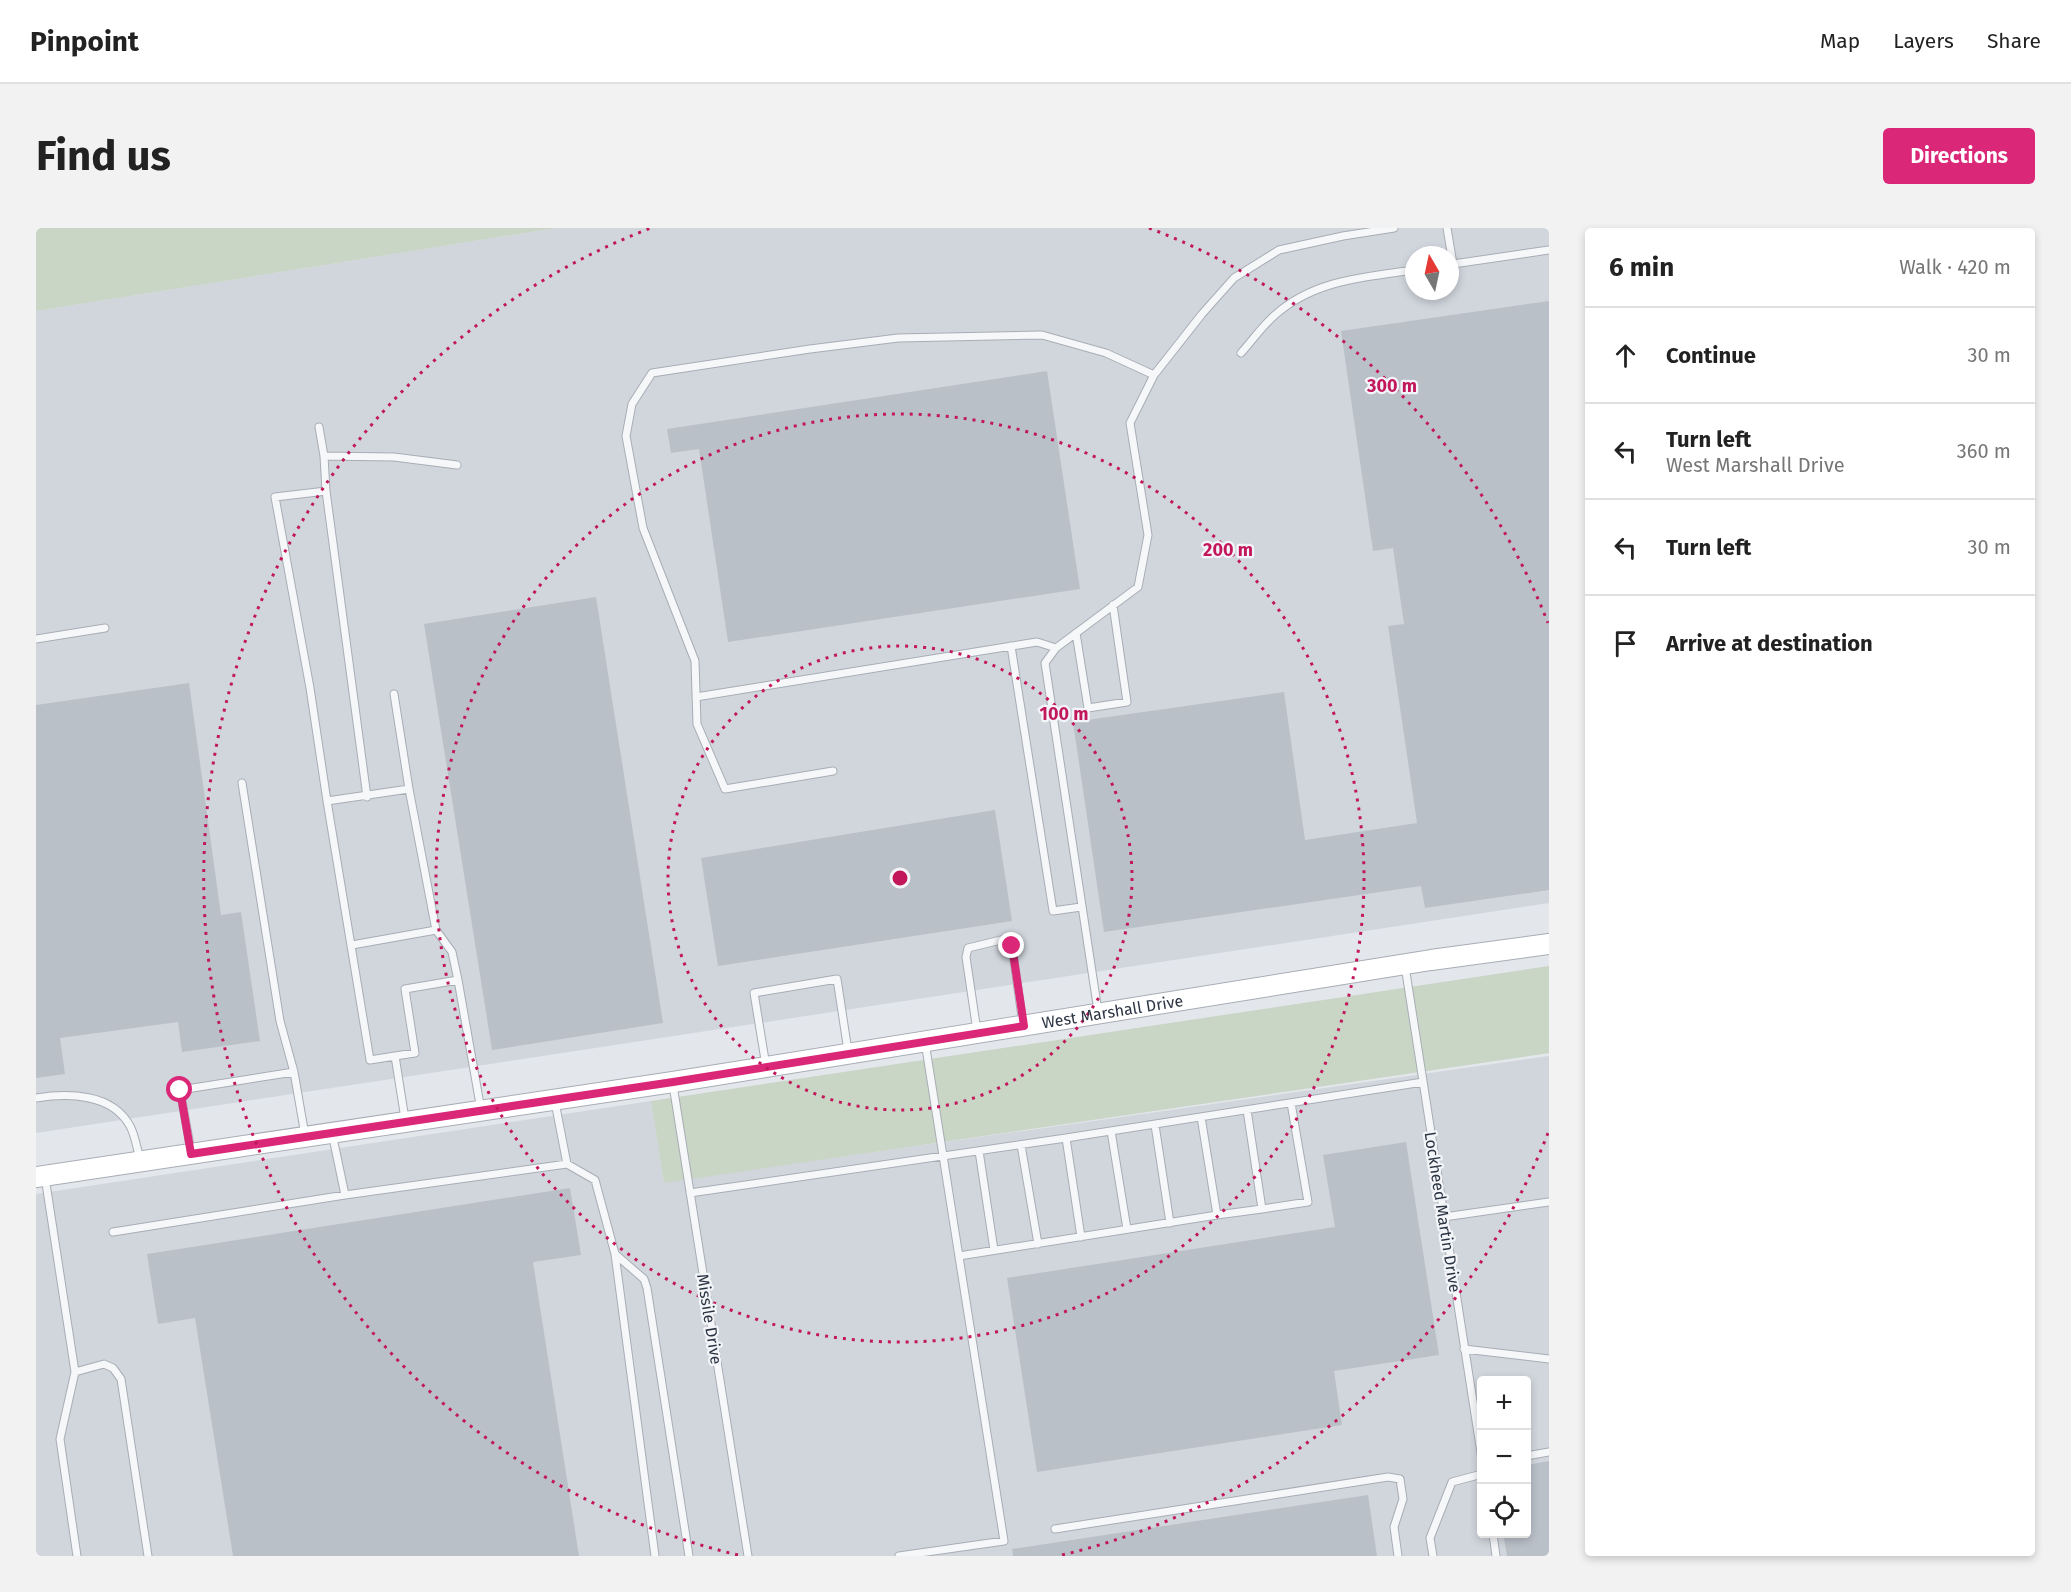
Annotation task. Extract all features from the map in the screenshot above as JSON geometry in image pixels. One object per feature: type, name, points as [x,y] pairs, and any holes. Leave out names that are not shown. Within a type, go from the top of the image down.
[{"type":"main road","name":"West Marshall Drive","points":[[40,1176],[673,1082],[1405,964],[1549,944]]},
{"type":"lane","points":[[1098,1014],[1045,663],[1056,648],[1137,587],[1148,535],[1130,423],[1154,375],[1234,278],[1279,250],[1394,228]]},
{"type":"lane","points":[[1447,228],[1449,246]]},
{"type":"lane","points":[[1459,263],[1549,250]]},
{"type":"lane","points":[[1241,353],[1274,315],[1311,290],[1350,279],[1405,271]]},
{"type":"lane","points":[[833,771],[725,789],[697,724],[695,661],[643,528],[626,436],[632,404],[652,373],[810,349],[898,339],[1042,336],[1106,353],[1154,375]]},
{"type":"lane","points":[[319,427],[367,797]]},
{"type":"lane","points":[[324,456],[394,457],[457,465]]},
{"type":"lane","points":[[326,491],[275,497],[310,688],[370,1060],[415,1053],[405,989],[459,980]]},
{"type":"lane","points":[[1076,633],[1088,708],[1127,702],[1113,605]]},
{"type":"lane","points":[[36,639],[105,628]]},
{"type":"lane","points":[[696,697],[1037,642],[1056,648]]},
{"type":"lane","points":[[1011,646],[1053,911],[1081,906]]},
{"type":"lane","points":[[394,694],[409,789],[436,930],[452,952],[459,980],[481,1110]]},
{"type":"lane","points":[[242,783],[280,1021],[294,1072],[306,1136]]},
{"type":"lane","points":[[327,801],[367,797],[409,789]]},
{"type":"lane","points":[[352,945],[436,930]]},
{"type":"lane","points":[[978,1034],[966,957],[968,948],[992,940],[1005,939],[1012,946],[1024,1026]]},
{"type":"lane","name":"Lockheed Martin Drive","points":[[1405,964],[1477,1430]]},
{"type":"lane","points":[[766,1066],[754,993],[837,979],[849,1054]]},
{"type":"lane","points":[[899,1556],[1004,1541],[925,1042]]},
{"type":"lane","points":[[395,1056],[406,1121]]},
{"type":"lane","points":[[191,1154],[180,1090],[294,1072]]},
{"type":"lane","name":"Missile Drive","points":[[673,1082],[748,1556]]},
{"type":"lane","points":[[690,1193],[1155,1125],[1423,1082]]},
{"type":"lane","points":[[36,1098],[66,1094],[96,1100],[117,1109],[130,1127],[140,1161]]},
{"type":"lane","points":[[554,1100],[567,1164]]},
{"type":"lane","points":[[959,1256],[1308,1202],[1291,1103]]},
{"type":"lane","points":[[1247,1110],[1262,1209]]},
{"type":"lane","points":[[1201,1117],[1217,1215]]},
{"type":"lane","points":[[1155,1125],[1170,1223]]},
{"type":"lane","points":[[1111,1131],[1127,1229]]},
{"type":"lane","points":[[331,1132],[345,1195]]},
{"type":"lane","points":[[1066,1138],[1081,1237]]},
{"type":"lane","points":[[1021,1145],[1038,1244]]},
{"type":"lane","points":[[979,1151],[994,1250]]},
{"type":"lane","points":[[112,1232],[345,1195],[567,1164],[595,1180],[615,1254],[655,1556]]},
{"type":"lane","points":[[40,1176],[75,1372],[60,1439],[77,1556]]},
{"type":"lane","points":[[1444,1217],[1549,1202]]},
{"type":"lane","points":[[615,1254],[644,1279],[647,1288],[689,1556]]},
{"type":"lane","points":[[1464,1349],[1549,1359]]},
{"type":"lane","points":[[75,1372],[104,1364],[113,1368],[121,1379],[148,1556]]},
{"type":"lane","points":[[1531,1455],[1549,1452]]},
{"type":"lane","points":[[1433,1556],[1430,1538],[1452,1482],[1477,1475]]},
{"type":"lane","points":[[1054,1529],[1388,1477],[1400,1479],[1402,1498],[1394,1527],[1398,1556]]},
{"type":"lane","points":[[1494,1538],[1497,1556]]},
{"type":"shaded area","points":[[556,228],[1549,228],[1549,903],[36,1133],[36,311]]},
{"type":"shaded area","points":[[1549,1056],[1549,1556],[36,1556],[36,1194],[651,1101],[664,1182]]},
{"type":"green space","points":[[36,228],[556,228],[36,311]]},
{"type":"green space","points":[[1549,966],[1549,1053],[664,1183],[651,1101]]},
{"type":"building","points":[[1549,301],[1549,890],[1425,908],[1421,886],[1104,932],[1073,722],[1284,692],[1305,840],[1417,823],[1388,626],[1404,624],[1393,548],[1373,551],[1341,331]]},
{"type":"building","points":[[1047,371],[1080,589],[728,642],[699,449],[671,453],[667,429]]},
{"type":"building","points":[[596,597],[663,1023],[492,1050],[424,624]]},
{"type":"building","points":[[189,683],[221,915],[241,912],[260,1041],[182,1052],[178,1022],[60,1038],[65,1074],[36,1078],[36,705]]},
{"type":"building","points":[[995,810],[1012,921],[718,966],[701,858]]},
{"type":"building","points":[[1406,1142],[1439,1355],[1334,1371],[1342,1425],[1037,1472],[1007,1278],[1335,1227],[1323,1155]]},
{"type":"building","points":[[570,1188],[581,1255],[533,1262],[579,1556],[233,1556],[195,1318],[158,1324],[147,1254]]},
{"type":"building","points":[[1549,1461],[1549,1556],[1507,1556],[1504,1538],[1531,1538],[1531,1464]]},
{"type":"building","points":[[1368,1495],[1377,1556],[1013,1556],[1012,1549]]},
{"type":"route","points":[[180,1090],[191,1154],[673,1082],[1024,1026],[1012,946]]}]
